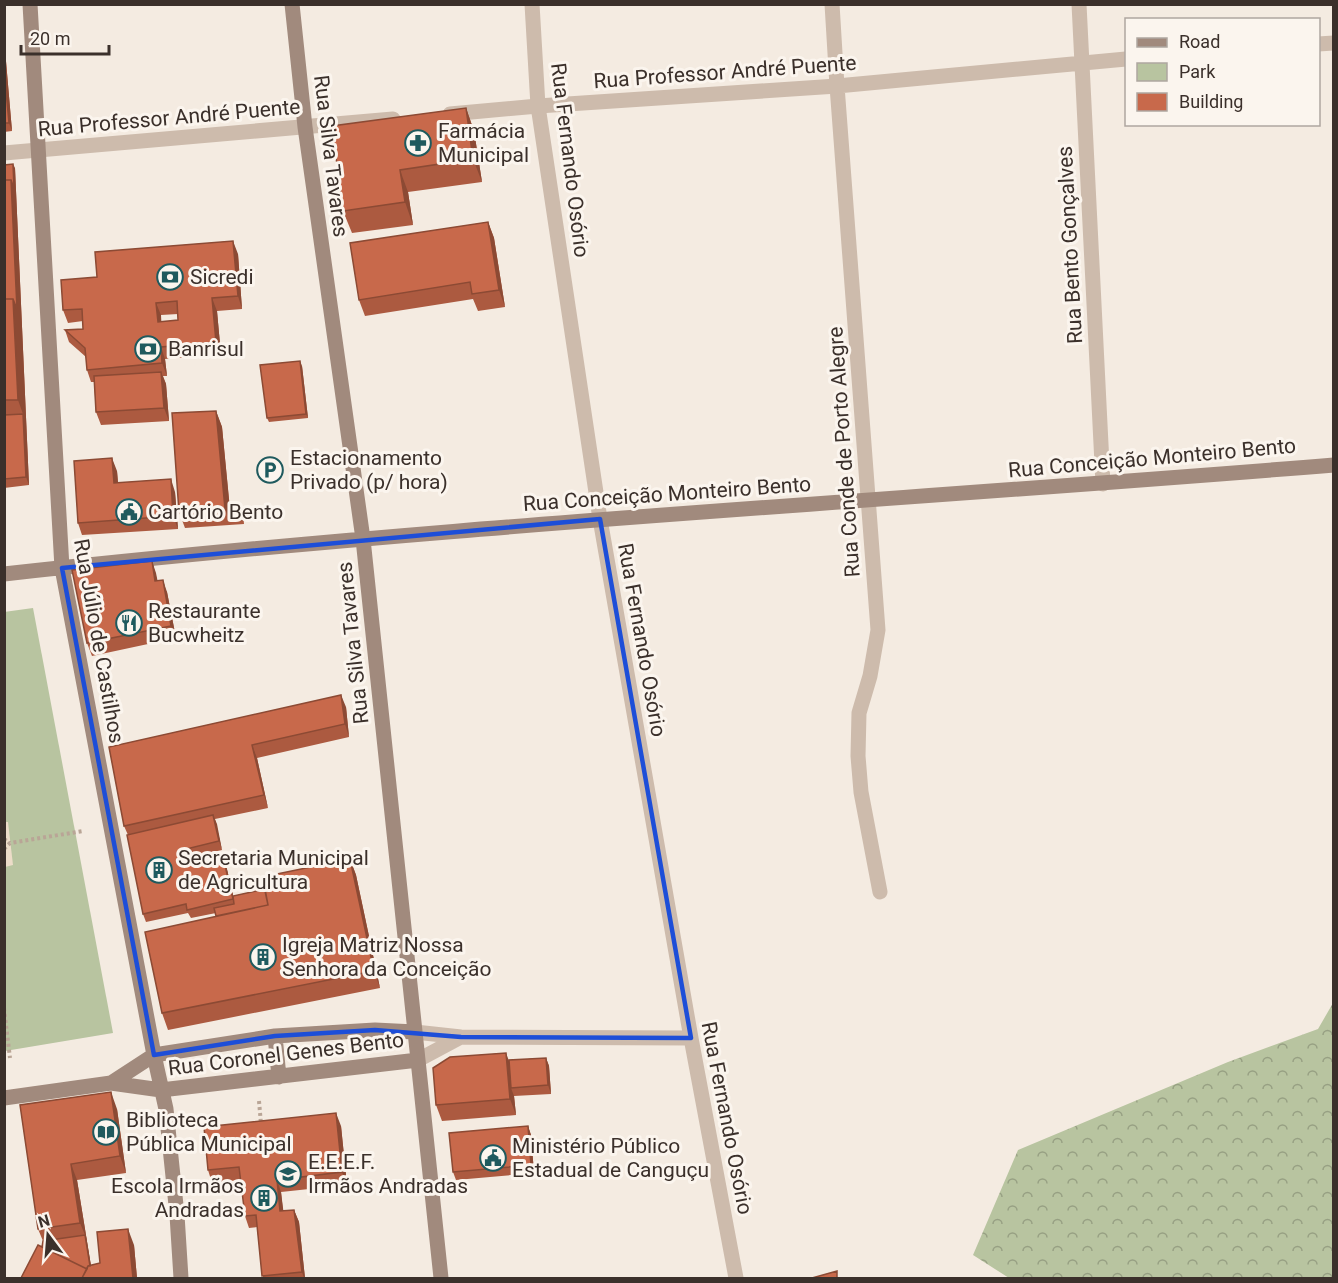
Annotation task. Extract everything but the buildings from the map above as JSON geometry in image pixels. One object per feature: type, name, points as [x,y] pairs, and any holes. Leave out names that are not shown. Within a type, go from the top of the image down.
[{"type":"street","name":"Rua Júlio de Castilhos","points":[[30,4],[62,568],[166,1109],[182,1278]]},
{"type":"street","name":"Rua Silva Tavares","points":[[292,4],[305,127],[363,539],[441,1278]]},
{"type":"street","name":"Rua Fernando Osório","points":[[532,4],[538,106],[600,519],[691,1038],[736,1278]]},
{"type":"street","name":"Rua Conde de Porto Alegre","points":[[832,4],[878,630],[870,676],[859,713],[858,756],[861,792],[880,892]]},
{"type":"street","name":"Rua Bento Gonçalves","points":[[1079,4],[1103,484]]},
{"type":"street","name":"Rua Professor André Puente","points":[[433,115],[837,86],[1125,59]]},
{"type":"street","name":"Rua Professor André Puente","points":[[4,153],[410,117]]},
{"type":"street","name":"Rua Conceição Monteiro Bento","points":[[4,574],[363,539],[600,519],[1103,484],[1334,465]]},
{"type":"street","name":"Rua Coronel Genes Bento","points":[[111,1083],[154,1055],[275,1036],[375,1030],[461,1037],[691,1038]]},
{"type":"street","points":[[275,1036],[279,1077]]},
{"type":"street","name":"Rua Coronel Genes Bento","points":[[4,1098],[111,1083],[161,1090],[418,1060],[461,1037]]},
{"type":"path","points":[[4,849],[10,843],[83,831]]},
{"type":"path","points":[[4,839],[10,843]]},
{"type":"path","points":[[4,1008],[10,1058]]},
{"type":"path","points":[[257,1080],[262,1134]]},
{"type":"path","points":[[177,1215],[229,1210]]},
{"type":"highlighted area","points":[[600,519],[691,1038],[461,1037],[375,1030],[275,1036],[154,1055],[62,568]]},
{"type":"green space","points":[[33,608],[113,1033],[5,1051],[4,612]]},
{"type":"green space","points":[[1333,1003],[1333,1278],[1009,1278],[973,1255],[1018,1150],[1228,1062],[1318,1029]]},
{"type":"shaded area","points":[[5,822],[8,822],[13,865],[5,867]]},
{"type":"place","name":"Farmácia Municipal","points":[[418,143]]},
{"type":"place","name":"Sicredi","points":[[170,277]]},
{"type":"place","name":"Banrisul","points":[[148,349]]},
{"type":"place","name":"Estacionamento Privado (p/ hora)","points":[[270,470]]},
{"type":"place","name":"Cartório Bento","points":[[129,512]]},
{"type":"place","name":"Restaurante Bucwheitz","points":[[129,623]]},
{"type":"place","name":"Secretaria Municipal de Agricultura","points":[[159,870]]},
{"type":"place","name":"Igreja Matriz Nossa Senhora da Conceição","points":[[263,957]]},
{"type":"place","name":"Biblioteca Pública Municipal","points":[[106,1132]]},
{"type":"place","name":"Ministério Público Estadual de Canguçu","points":[[493,1158]]},
{"type":"place","name":"E.E.E.F. Irmãos Andradas","points":[[288,1174]]},
{"type":"place","name":"Escola Irmãos Andradas","points":[[264,1198]]}]
